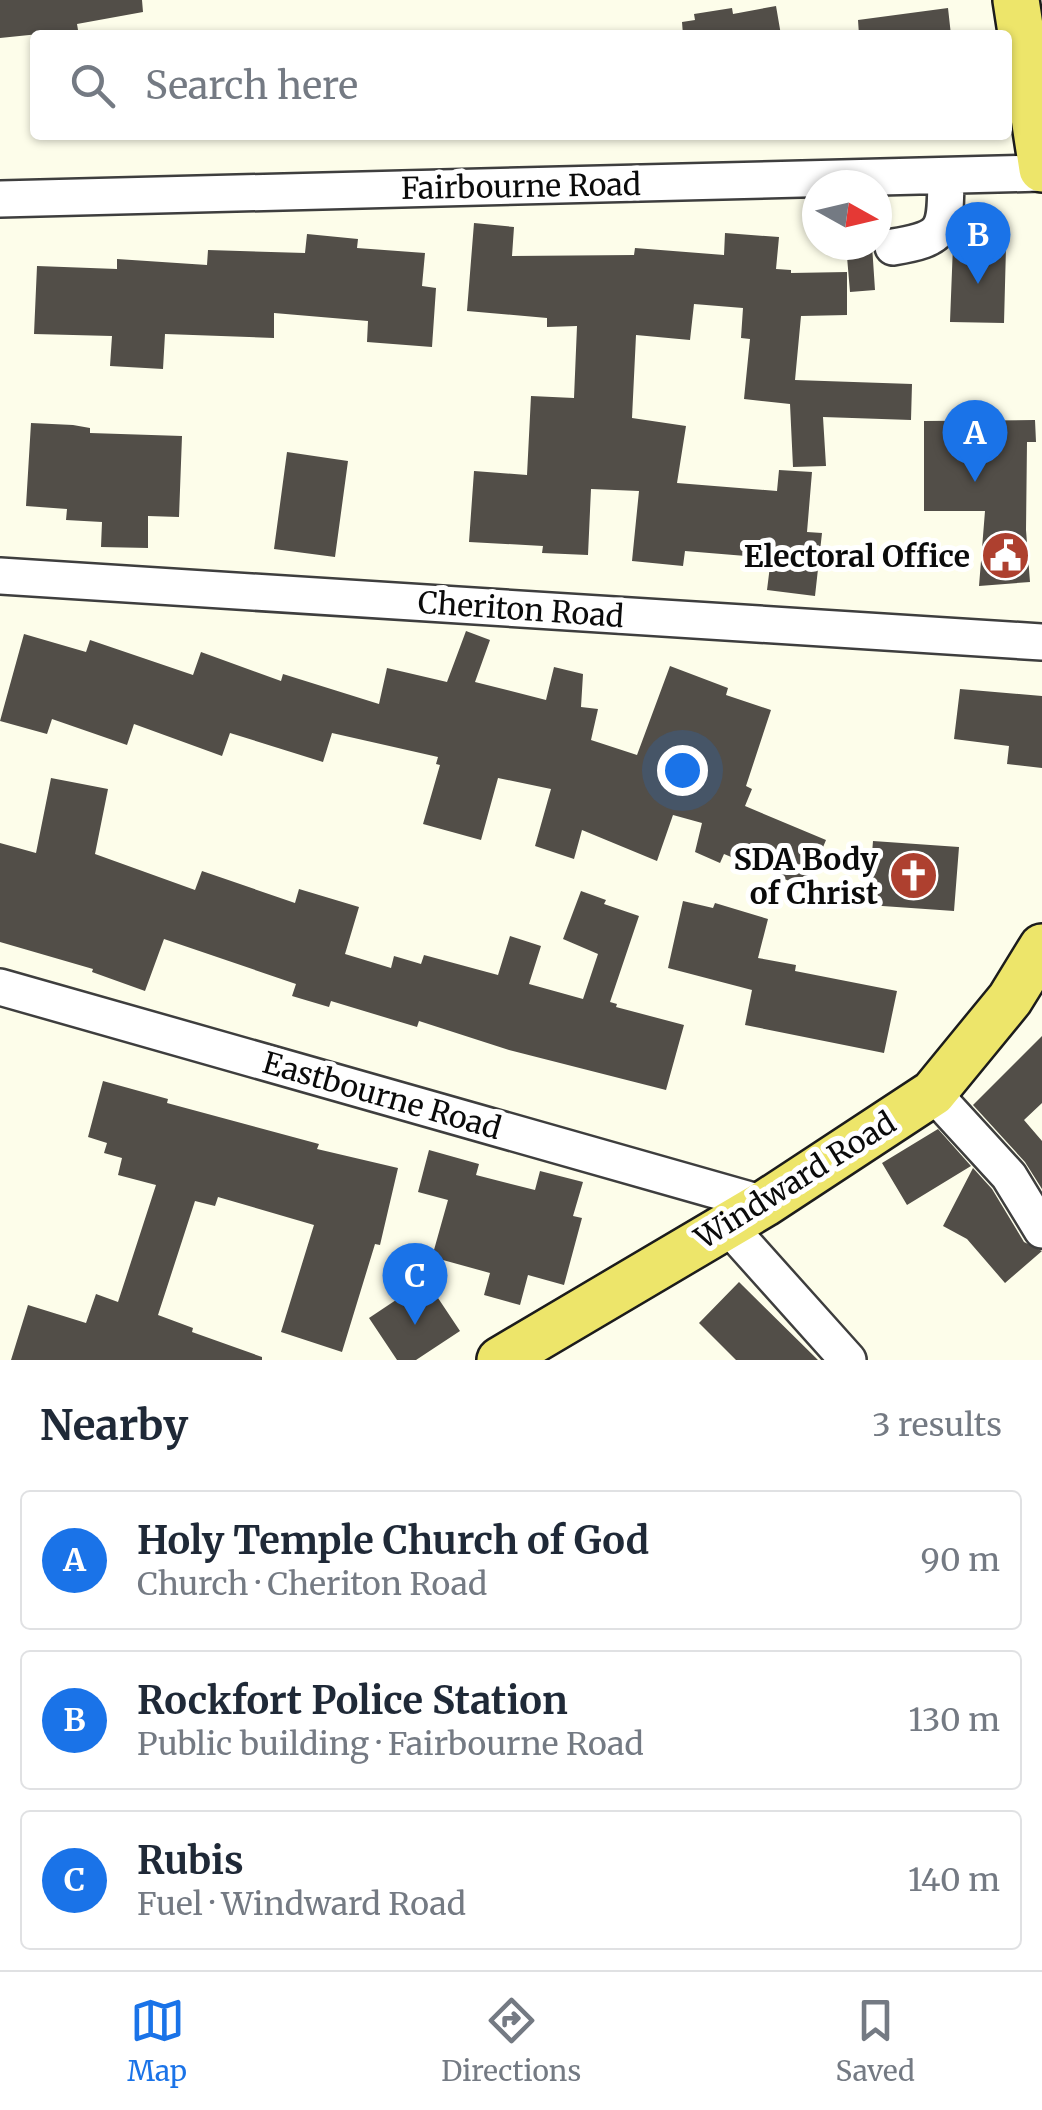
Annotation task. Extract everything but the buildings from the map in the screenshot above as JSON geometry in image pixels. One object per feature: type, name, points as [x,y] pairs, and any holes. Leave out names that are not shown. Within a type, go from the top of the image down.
[{"type":"main road","points":[[1016,0],[1041,153]]},
{"type":"main road","name":"Windward Road","points":[[500,1360],[745,1214],[933,1094],[1010,999],[1042,947]]},
{"type":"street","name":"Fairbourne Road","points":[[0,199],[946,176],[1041,153]]},
{"type":"street","points":[[892,246],[928,241],[936,234],[945,209],[946,176]]},
{"type":"street","name":"Cheriton Road","points":[[0,576],[1042,642]]},
{"type":"street","name":"Eastbourne Road","points":[[0,986],[745,1214]]},
{"type":"street","points":[[933,1094],[1009,1176],[1042,1230]]},
{"type":"street","points":[[745,1214],[848,1360]]},
{"type":"place","name":"Rockfort Police Station","points":[[978,284]]},
{"type":"place","name":"Holy Temple Church of God","points":[[975,482]]},
{"type":"place","name":"Electoral Office","points":[[1005,556]]},
{"type":"place","name":"SDA Body of Christ","points":[[913,876]]},
{"type":"place","name":"Rubis","points":[[415,1325]]}]
